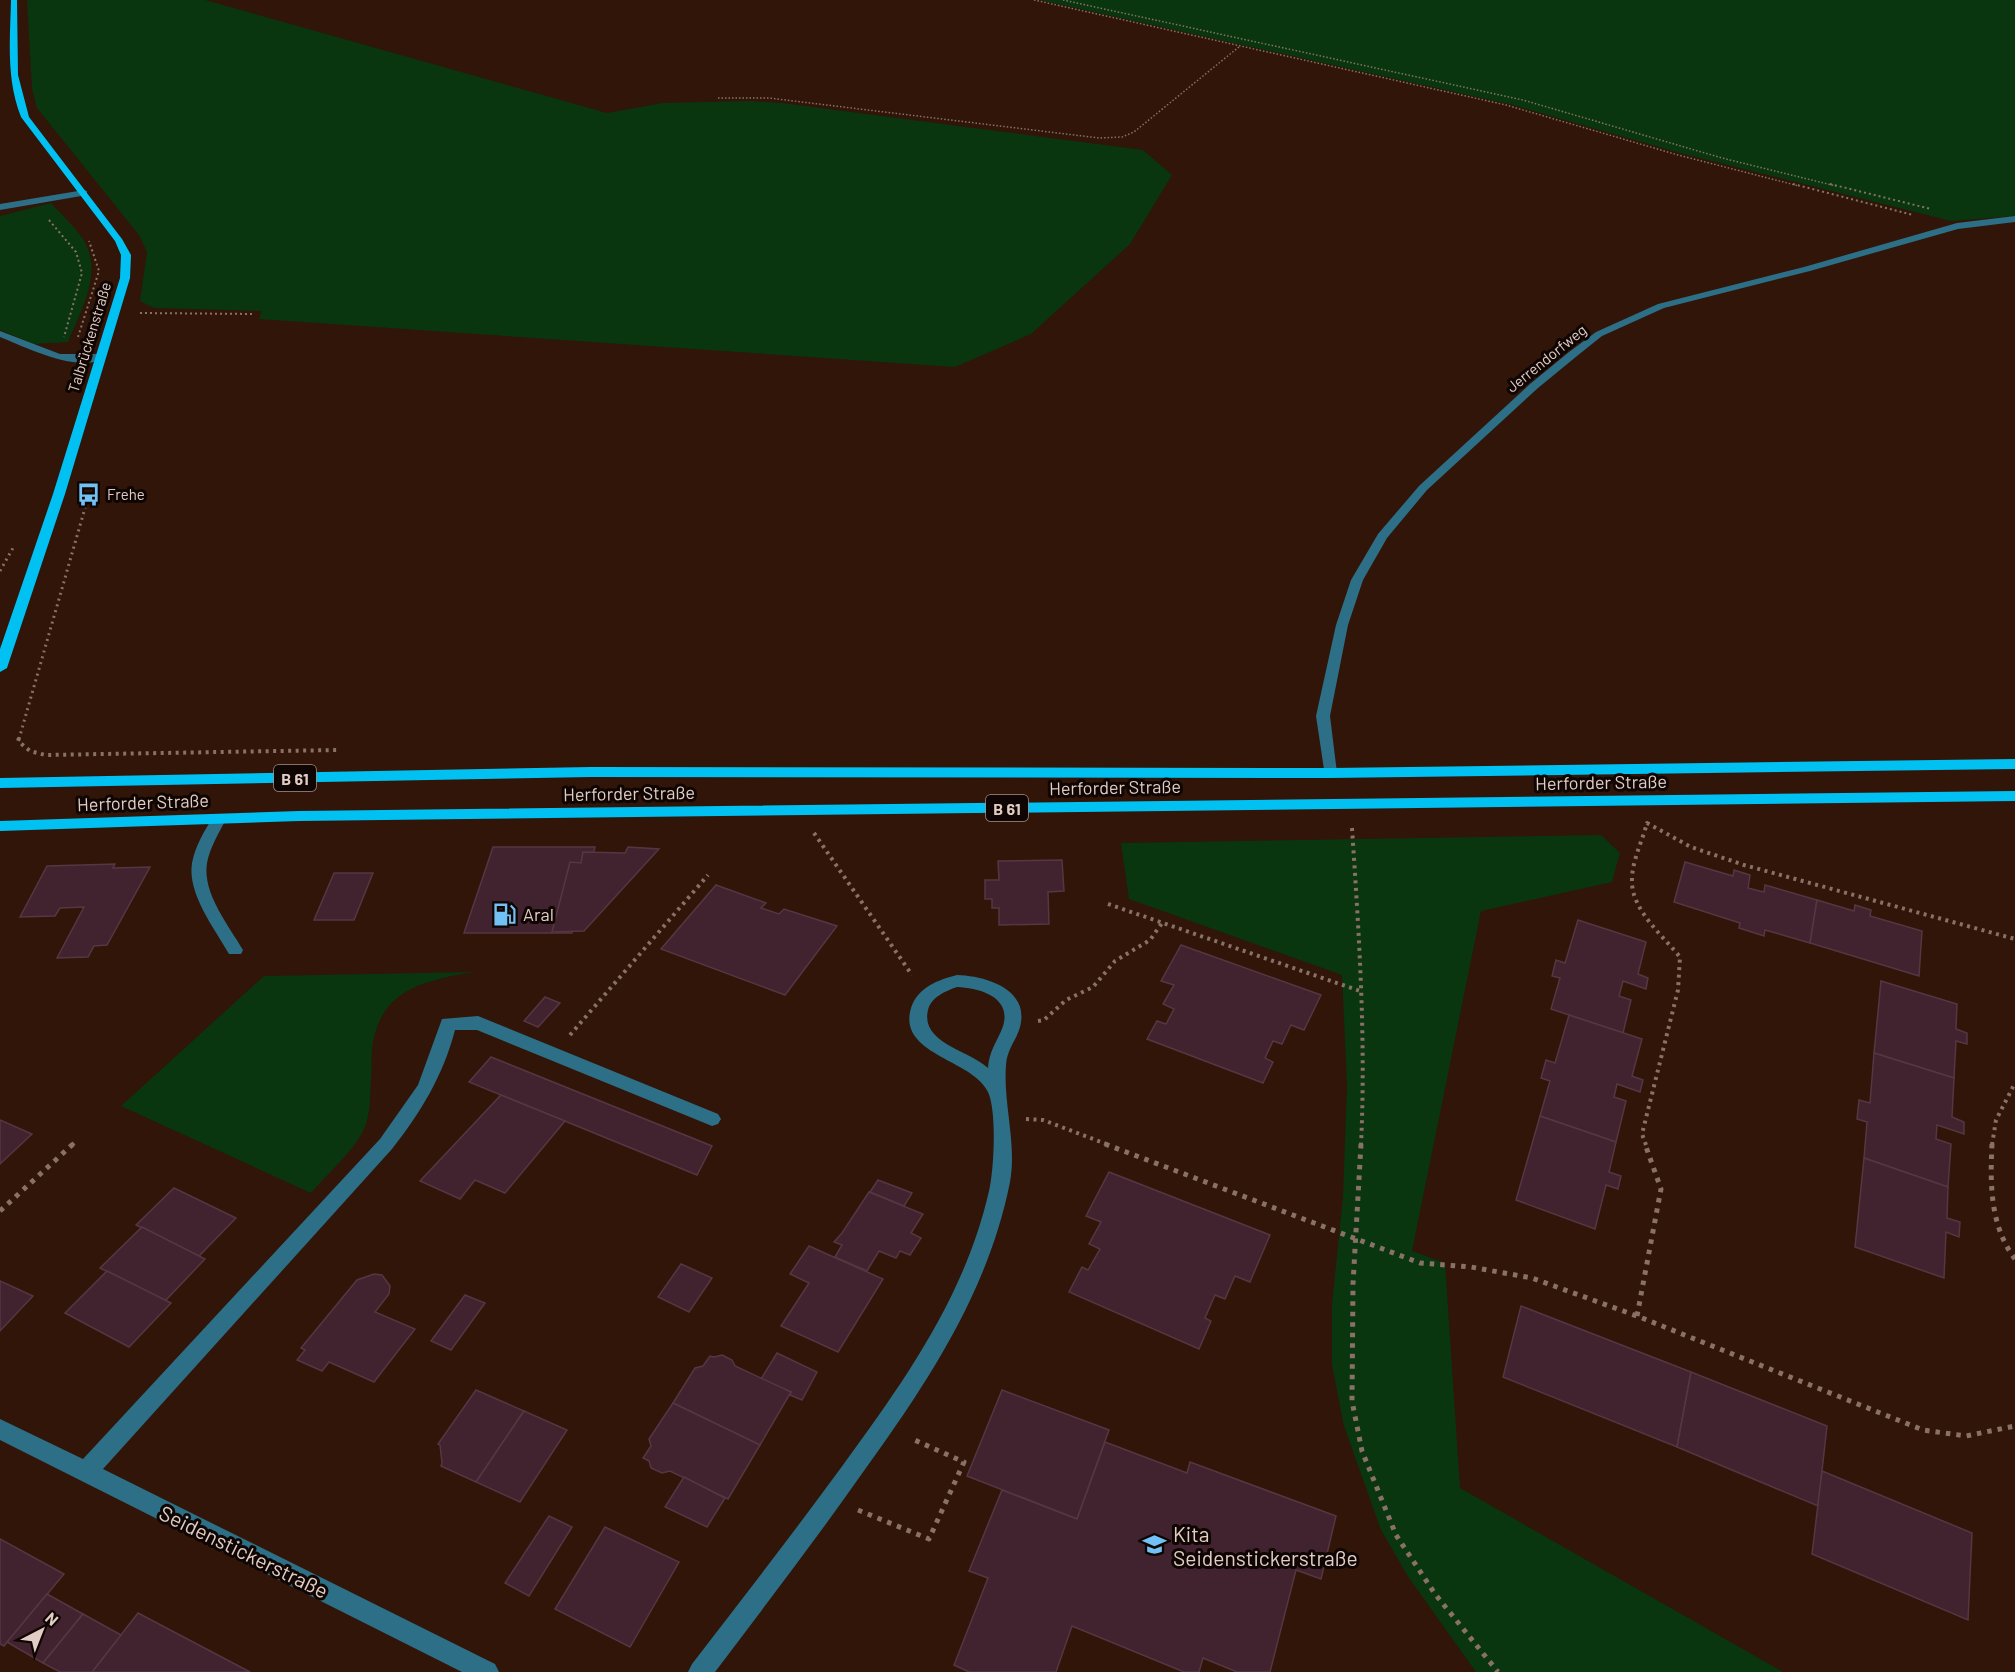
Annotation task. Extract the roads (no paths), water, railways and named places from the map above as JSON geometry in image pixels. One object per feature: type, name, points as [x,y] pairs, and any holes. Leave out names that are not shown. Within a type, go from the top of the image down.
[{"type":"main road","name":"Talbrückenstraße","points":[[0,668],[59,494],[115,314],[125,278],[126,255],[110,226],[25,117],[19,105],[14,68],[14,0]]},
{"type":"main road","name":"Herforder Straße","points":[[0,783],[591,772],[897,774],[1330,772],[2015,764]]},
{"type":"main road","name":"Herforder Straße","points":[[0,826],[219,819],[2015,796]]},
{"type":"street","points":[[0,207],[84,193]]},
{"type":"street","name":"Jerrendorfweg","points":[[1330,772],[1323,716],[1342,625],[1357,580],[1382,537],[1423,488],[1533,386],[1599,334],[1645,312],[1709,292],[1807,269],[1957,226],[2015,219]]},
{"type":"street","points":[[0,334],[58,357],[70,359],[100,357]]},
{"type":"street","points":[[219,819],[208,839],[199,866],[201,883],[235,950]]},
{"type":"street","points":[[700,1672],[832,1499],[912,1388],[954,1318],[984,1247],[1001,1180],[1001,1124],[997,1090],[1000,1047],[1011,1027],[1013,1015],[1010,1003],[1001,992],[989,984],[957,981],[942,985],[922,1002],[918,1014],[919,1025],[924,1035],[934,1044],[979,1070],[997,1090]]},
{"type":"street","points":[[86,1472],[386,1144],[417,1106],[431,1079],[448,1024],[478,1023],[712,1119]]},
{"type":"street","name":"Seidenstickerstraße","points":[[0,1429],[487,1672]]},
{"type":"place","name":"Frehe","points":[[89,494]]},
{"type":"place","name":"Aral","points":[[505,914]]},
{"type":"place","name":"Kita Seidenstickerstraße","points":[[1155,1545]]}]
